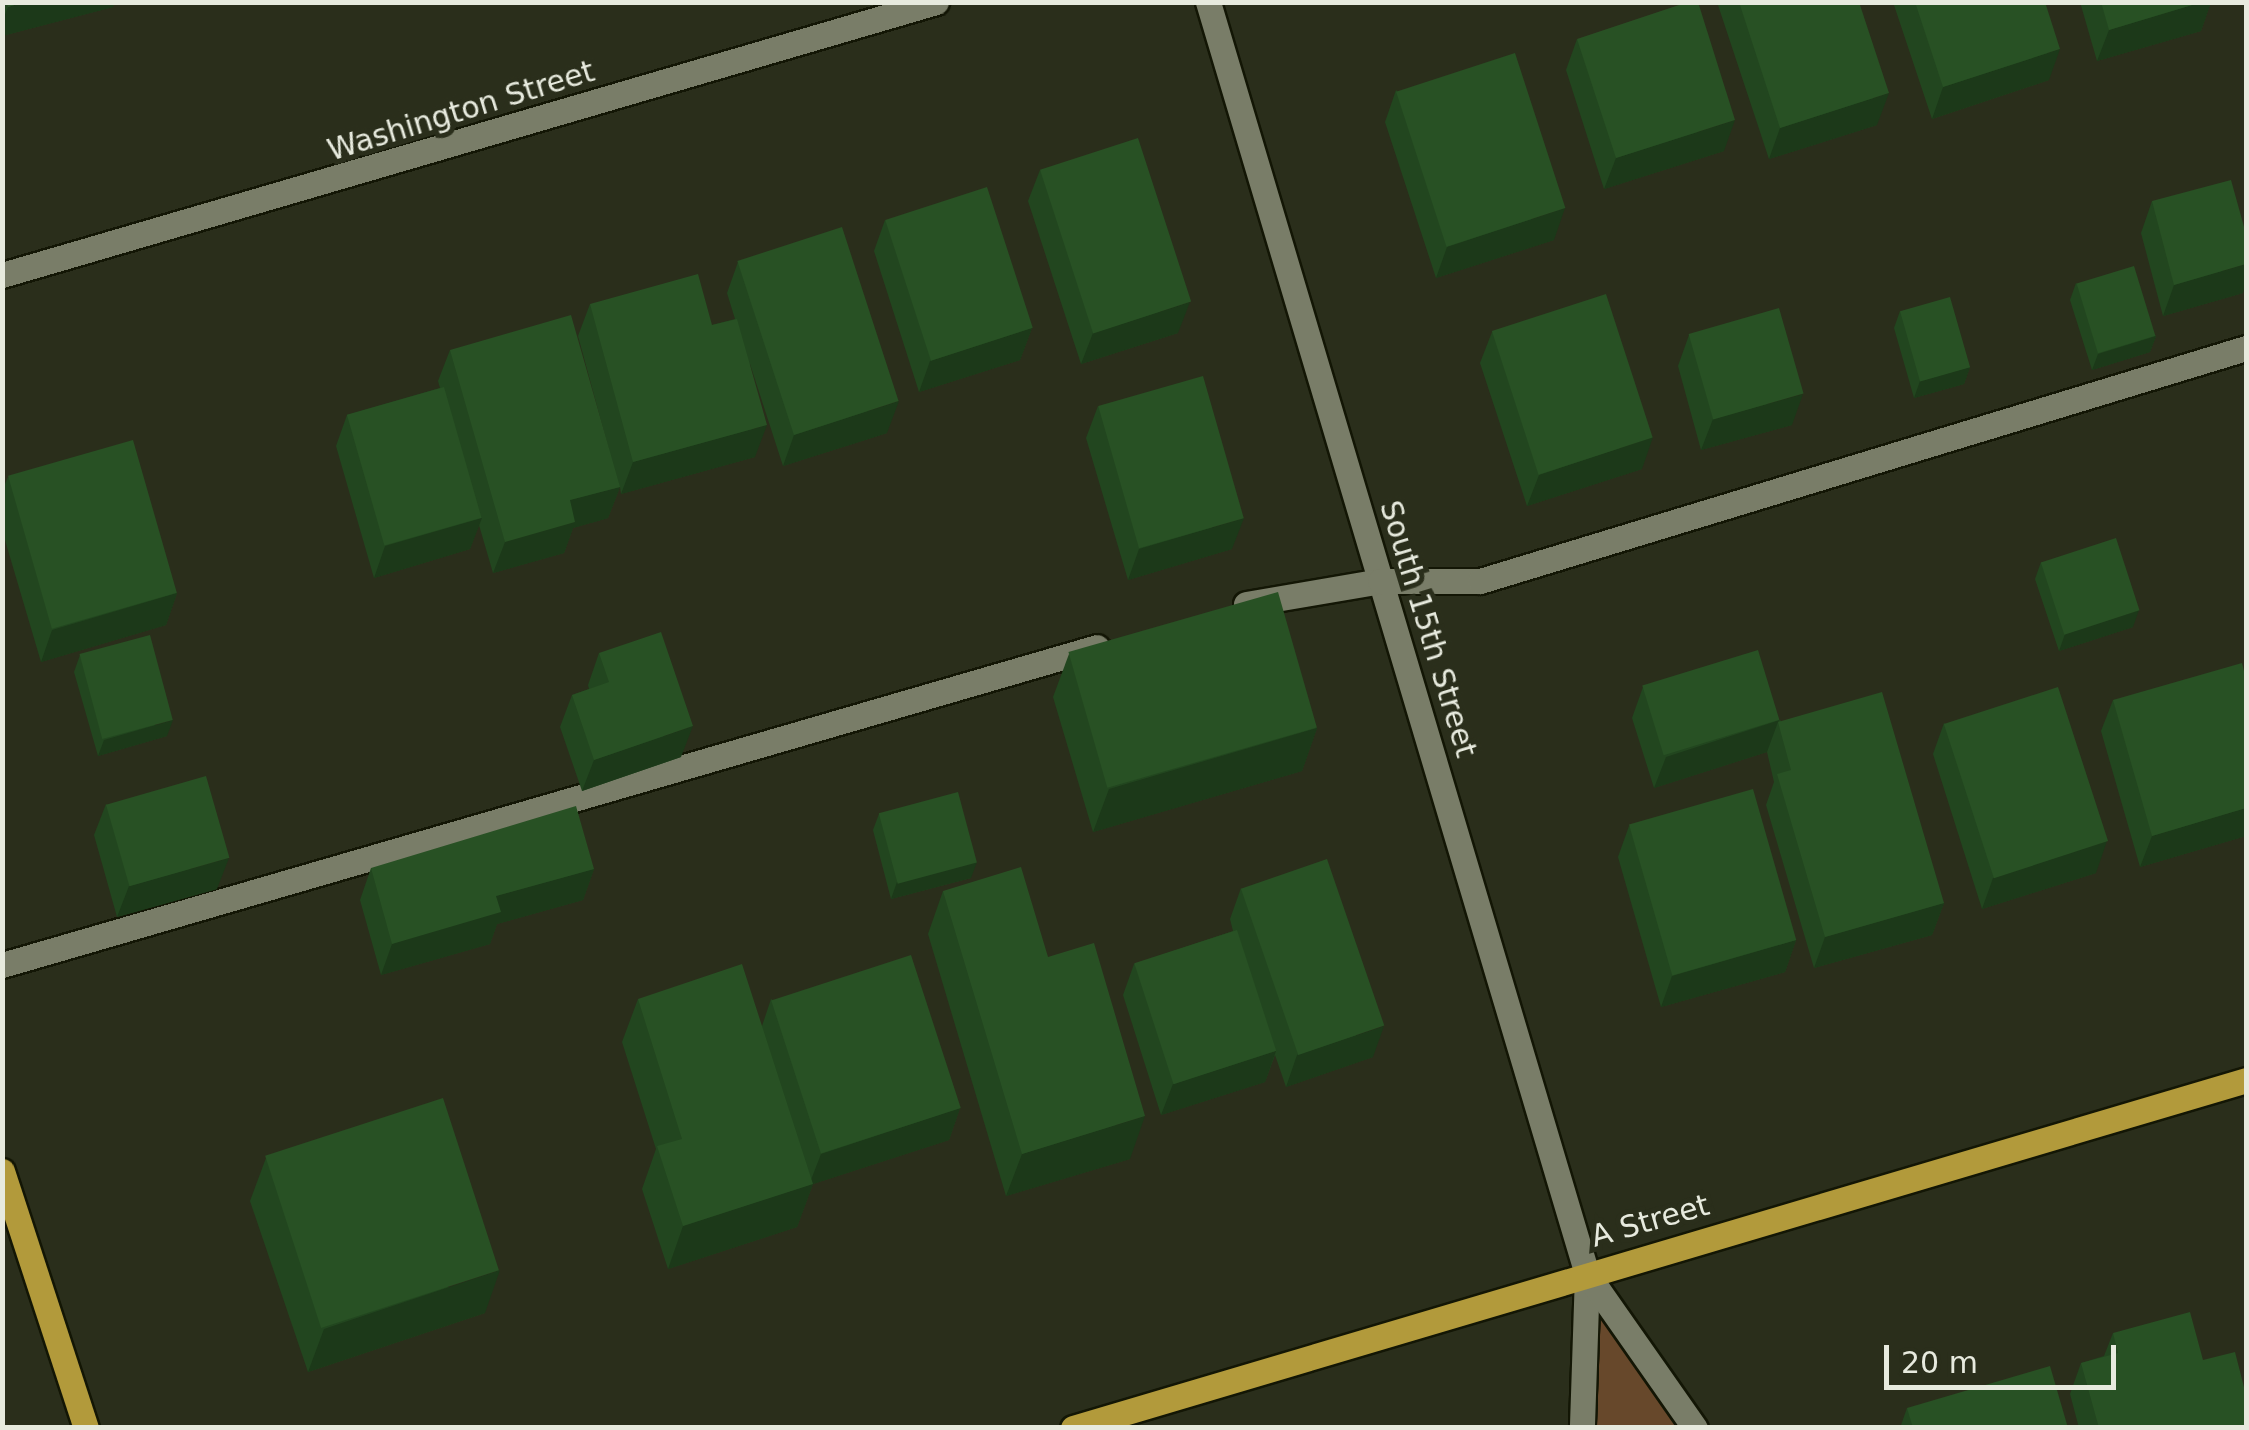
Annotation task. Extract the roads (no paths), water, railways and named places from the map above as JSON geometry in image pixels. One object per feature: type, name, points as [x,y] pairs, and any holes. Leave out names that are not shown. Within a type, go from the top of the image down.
[{"type":"main road","name":"A Street","points":[[1073,1428],[2246,1080]]},
{"type":"main road","points":[[2,1171],[86,1428]]},
{"type":"street","name":"Washington Street","points":[[2,274],[936,2]]},
{"type":"street","name":"South 15th Street","points":[[1208,2],[1586,1274]]},
{"type":"street","points":[[1212,614],[1380,581],[1480,581],[2246,348]]},
{"type":"street","points":[[2,965],[1118,641]]},
{"type":"street","points":[[1582,1428],[1586,1274]]},
{"type":"street","points":[[1586,1274],[1696,1428]]}]
